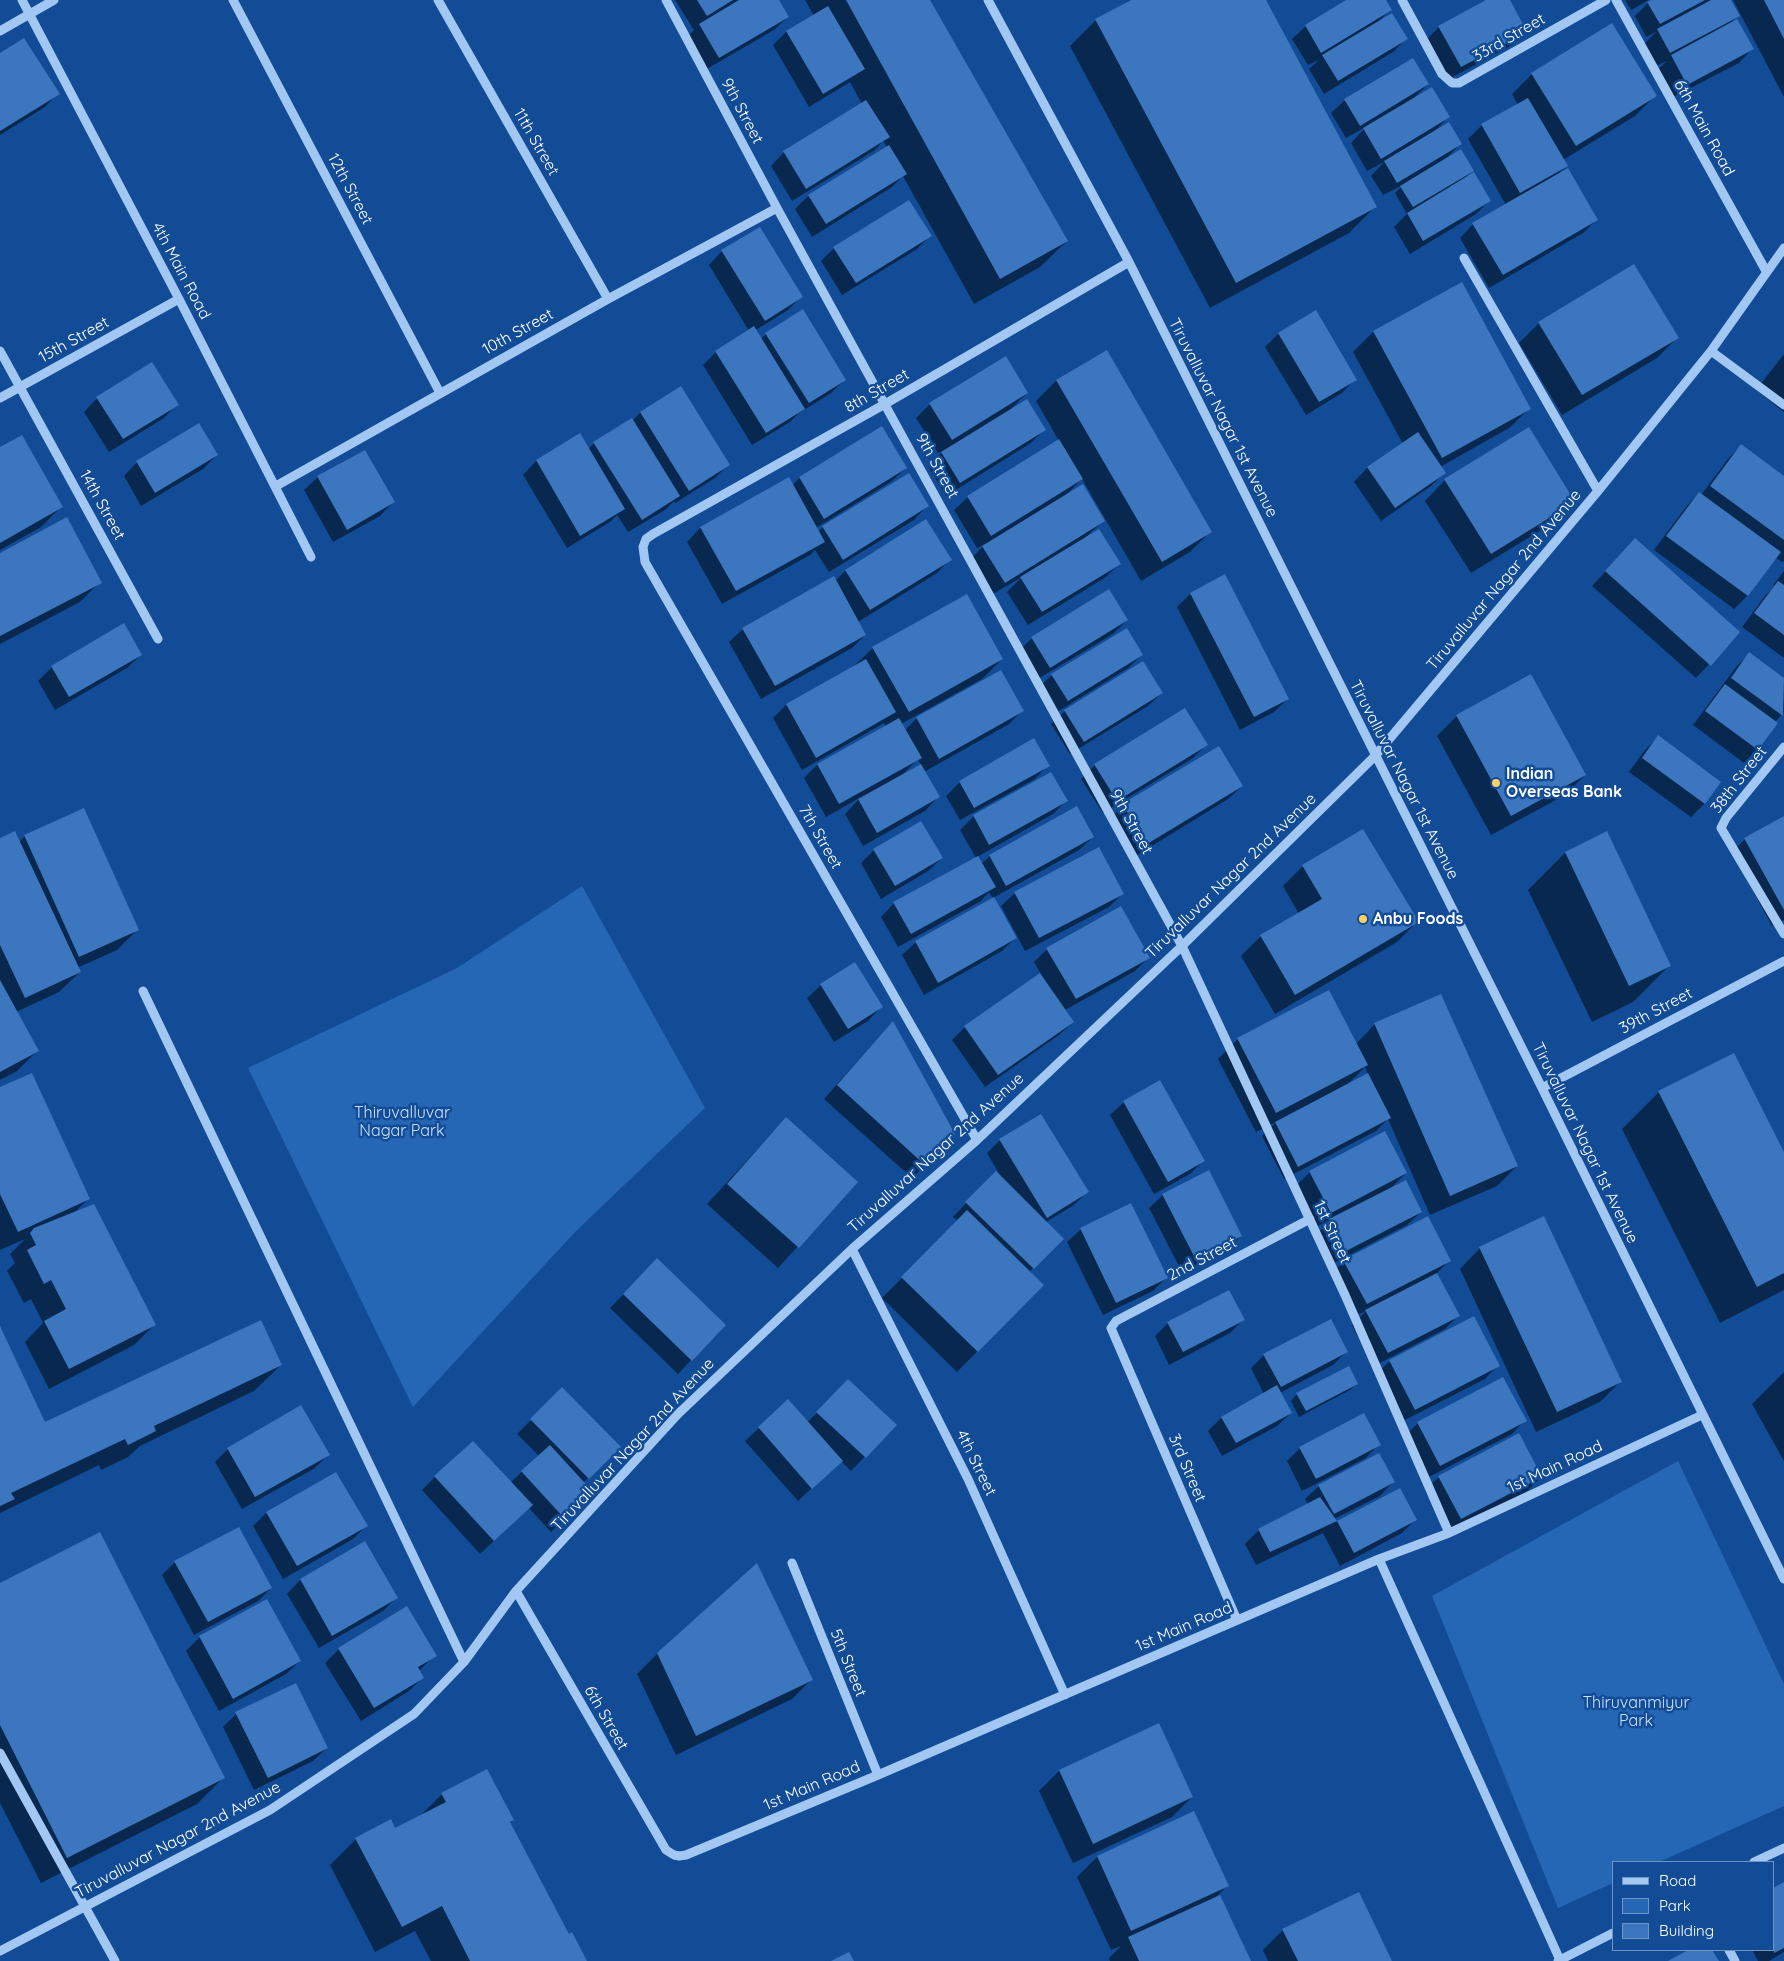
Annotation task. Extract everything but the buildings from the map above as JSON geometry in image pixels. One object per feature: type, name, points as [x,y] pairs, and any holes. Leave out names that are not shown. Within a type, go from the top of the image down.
[{"type":"street","name":"4th Main Road","points":[[22,0],[179,299],[311,557]]},
{"type":"street","points":[[0,31],[54,0]]},
{"type":"street","name":"12th Street","points":[[233,0],[440,393]]},
{"type":"street","name":"11th Street","points":[[438,0],[608,299]]},
{"type":"street","name":"9th Street","points":[[666,0],[777,208],[1182,946]]},
{"type":"street","name":"Tiruvalluvar Nagar 1st Avenue","points":[[988,0],[1129,262],[1542,1088],[1784,1579]]},
{"type":"street","name":"33rd Street","points":[[1402,0],[1442,74],[1452,83],[1458,84],[1606,0]]},
{"type":"street","name":"6th Main Road","points":[[1616,0],[1766,271]]},
{"type":"street","name":"10th Street","points":[[276,486],[608,299],[777,208]]},
{"type":"street","name":"Tiruvalluvar Nagar 2nd Avenue","points":[[0,1951],[86,1908],[270,1810],[414,1714],[464,1662],[516,1591],[678,1414],[852,1249],[977,1140],[1182,946],[1375,756],[1598,491],[1711,351],[1784,248]]},
{"type":"street","points":[[1464,258],[1598,491]]},
{"type":"street","name":"8th Street","points":[[643,547],[646,540],[653,534],[885,404],[1129,262]]},
{"type":"street","name":"15th Street","points":[[0,398],[179,299]]},
{"type":"street","points":[[0,351],[20,387]]},
{"type":"street","points":[[1711,351],[1784,405]]},
{"type":"street","name":"14th Street","points":[[20,387],[158,639]]},
{"type":"street","name":"7th Street","points":[[643,547],[645,562],[977,1140]]},
{"type":"street","name":"38th Street","points":[[1784,747],[1722,823],[1721,828],[1784,934]]},
{"type":"street","name":"1st Street","points":[[1182,946],[1345,1295],[1449,1533]]},
{"type":"street","name":"39th Street","points":[[1542,1088],[1784,961]]},
{"type":"street","points":[[143,991],[464,1662]]},
{"type":"street","name":"2nd Street","points":[[1111,1328],[1116,1321],[1310,1219]]},
{"type":"street","name":"4th Street","points":[[852,1249],[968,1479],[1065,1695]]},
{"type":"street","name":"3rd Street","points":[[1111,1328],[1237,1620]]},
{"type":"street","name":"1st Main Road","points":[[674,1855],[686,1855],[878,1775],[1378,1559],[1449,1533],[1702,1415]]},
{"type":"street","points":[[1378,1559],[1559,1960],[1612,1934]]},
{"type":"street","name":"5th Street","points":[[792,1563],[878,1775]]},
{"type":"street","name":"6th Street","points":[[516,1591],[666,1850],[674,1855]]},
{"type":"street","points":[[0,1753],[115,1961]]},
{"type":"street","points":[[1756,1861],[1784,1848]]},
{"type":"green space","name":"Thiruvalluvar Nagar Park","points":[[582,886],[705,1108],[576,1231],[413,1407],[248,1068],[457,968]]},
{"type":"green space","name":"Thiruvanmiyur Park","points":[[1678,1461],[1784,1684],[1784,1806],[1661,1861],[1612,1861],[1612,1883],[1558,1908],[1432,1596]]},
{"type":"place","name":"Indian Overseas Bank","points":[[1496,783]]},
{"type":"place","name":"Anbu Foods","points":[[1363,919]]}]
